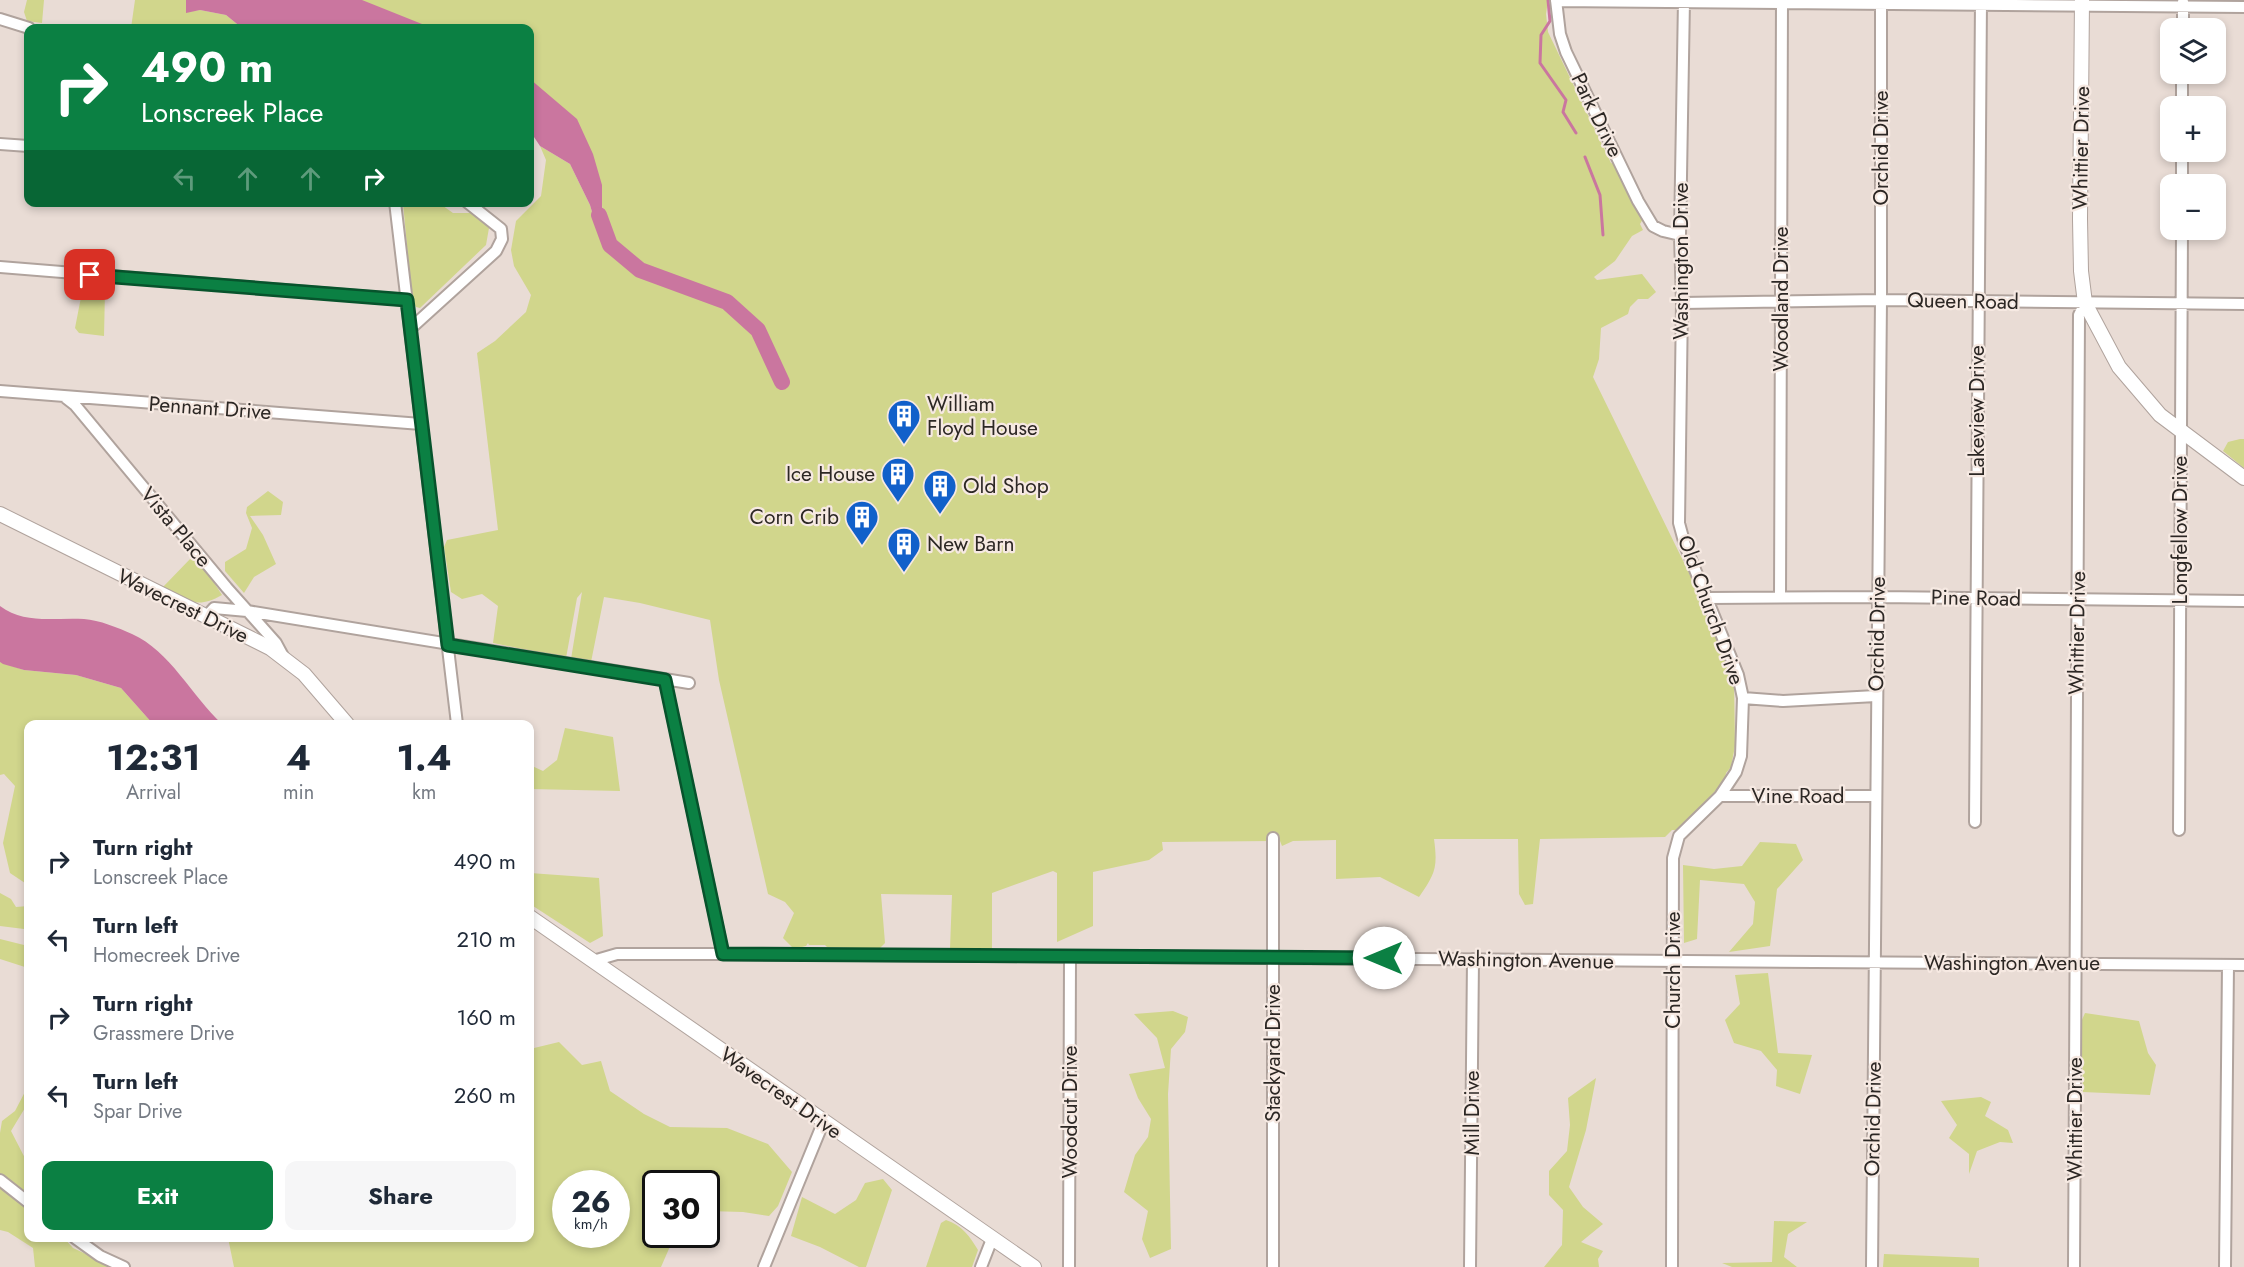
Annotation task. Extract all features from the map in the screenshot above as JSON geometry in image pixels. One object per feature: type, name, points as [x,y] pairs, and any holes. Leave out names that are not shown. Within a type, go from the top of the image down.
[{"type":"street","points":[[1556,1],[2183,3],[2244,7]]},
{"type":"street","name":"Park Drive","points":[[1556,1],[1560,34],[1566,52],[1638,201],[1653,226],[1680,235]]},
{"type":"street","name":"Washington Drive","points":[[1679,523],[1684,1]]},
{"type":"street","name":"Woodland Drive","points":[[1780,597],[1782,2]]},
{"type":"street","name":"Orchid Drive","points":[[1872,1267],[1881,300],[1881,2]]},
{"type":"street","name":"Lakeview Drive","points":[[1975,822],[1981,3]]},
{"type":"street","name":"Whittier Drive","points":[[2074,1267],[2079,315],[2085,303],[2081,271],[2080,219],[2082,3]]},
{"type":"street","points":[[0,19],[24,26]]},
{"type":"street","points":[[0,144],[24,146]]},
{"type":"street","points":[[396,207],[457,720]]},
{"type":"street","points":[[410,329],[500,246],[503,236],[501,229],[473,207]]},
{"type":"street","name":"Longfellow Drive","points":[[2179,830],[2181,240]]},
{"type":"street","points":[[0,267],[407,300]]},
{"type":"street","name":"Queen Road","points":[[1682,303],[1881,300],[2244,304]]},
{"type":"street","points":[[2085,303],[2119,367],[2160,414],[2180,432],[2244,478]]},
{"type":"street","name":"Pennant Drive","points":[[0,391],[421,424]]},
{"type":"street","name":"Vista Place","points":[[65,397],[75,405],[276,643],[285,659]]},
{"type":"street","name":"Wavecrest Drive","points":[[0,514],[270,648],[304,674],[343,720]]},
{"type":"street","name":"Old Church Drive","points":[[1679,523],[1685,545],[1738,675],[1743,698]]},
{"type":"street","name":"Pine Road","points":[[1708,598],[2181,598],[2244,601]]},
{"type":"street","points":[[206,617],[214,608],[247,611],[689,683]]},
{"type":"street","points":[[665,680],[723,954]]},
{"type":"street","points":[[1743,698],[1783,701],[1876,696]]},
{"type":"street","name":"Church Drive","points":[[1672,1267],[1675,849],[1678,836],[1720,796],[1736,772],[1741,756],[1743,698]]},
{"type":"street","name":"Vine Road","points":[[1720,796],[1876,796]]},
{"type":"street","name":"Stackyard Drive","points":[[1273,838],[1273,1267]]},
{"type":"street","name":"Wavecrest Drive","points":[[534,920],[823,1123],[1034,1267]]},
{"type":"street","name":"Washington Avenue","points":[[593,961],[617,954],[723,954],[2244,965]]},
{"type":"street","name":"Woodcut Drive","points":[[1070,957],[1070,1267]]},
{"type":"street","name":"Mill Drive","points":[[1470,1267],[1473,959]]},
{"type":"street","points":[[2225,1267],[2228,965]]},
{"type":"street","points":[[764,1267],[823,1123]]},
{"type":"street","points":[[0,1180],[24,1199]]},
{"type":"street","points":[[981,1267],[992,1239]]},
{"type":"street","points":[[81,1242],[100,1256],[124,1267]]},
{"type":"green space","points":[[27,0],[44,0],[42,23],[27,21],[24,12]]},
{"type":"green space","points":[[135,0],[186,0],[186,12],[200,10],[226,15],[237,24],[132,24]]},
{"type":"green space","points":[[324,0],[1548,0],[1546,14],[1548,32],[1611,163],[1618,165],[1643,219],[1640,224],[1643,230],[1632,236],[1615,261],[1594,277],[1597,280],[1642,274],[1656,292],[1648,299],[1638,299],[1630,307],[1628,314],[1601,328],[1599,359],[1593,377],[1692,579],[1734,679],[1735,746],[1731,767],[1726,773],[1725,781],[1678,830],[1672,830],[1665,837],[1540,839],[1533,904],[1525,905],[1519,894],[1518,839],[1434,839],[1436,857],[1434,870],[1419,897],[1380,877],[1336,879],[1336,840],[1293,841],[1282,846],[1280,841],[1162,842],[1163,850],[1149,860],[1093,872],[1093,926],[1057,942],[1057,873],[1053,871],[992,893],[992,949],[950,949],[952,895],[881,894],[885,943],[879,949],[827,947],[808,943],[806,946],[794,949],[783,938],[794,913],[785,902],[768,894],[719,680],[710,620],[604,597],[591,662],[571,659],[582,592],[577,598],[566,658],[493,643],[498,606],[482,594],[462,599],[451,592],[444,547],[447,540],[498,530],[477,353],[495,341],[526,312],[531,295],[514,266],[511,250],[516,221],[530,207],[534,207],[534,203],[541,196],[546,160],[540,146],[570,164],[590,205],[595,222],[605,232],[602,205],[534,93],[534,24],[403,24]]},
{"type":"green space","points":[[403,207],[445,207],[453,213],[473,213],[489,228],[486,245],[420,308],[416,307],[412,300]]},
{"type":"green space","points":[[96,285],[105,291],[104,336],[79,333],[75,328],[83,287]]},
{"type":"green space","points":[[2244,439],[2244,468],[2223,451],[2228,442]]},
{"type":"green space","points":[[268,491],[283,502],[281,515],[250,516],[263,535],[276,564],[254,577],[244,593],[225,571],[225,562],[246,549],[252,528],[246,513],[247,507]]},
{"type":"green space","points":[[191,558],[198,558],[222,595],[205,602],[191,602],[163,587]]},
{"type":"green space","points":[[0,662],[24,670],[76,675],[121,688],[149,720],[24,720],[24,882],[10,873],[3,843],[15,786],[4,774],[0,775]]},
{"type":"green space","points":[[565,728],[613,737],[620,791],[534,789],[534,767],[543,771],[557,760]]},
{"type":"green space","points":[[1760,842],[1796,844],[1803,860],[1777,889],[1770,946],[1729,952],[1753,924],[1755,902],[1744,884],[1700,880],[1697,939],[1684,943],[1683,865],[1714,869],[1742,866]]},
{"type":"green space","points":[[534,873],[599,878],[603,936],[590,943],[534,907]]},
{"type":"green space","points":[[0,893],[11,899],[16,907],[24,906],[24,929],[0,926]]},
{"type":"green space","points":[[0,939],[24,945],[24,967],[0,959]]},
{"type":"green space","points":[[1768,973],[1778,1053],[1812,1055],[1800,1094],[1776,1086],[1777,1070],[1761,1051],[1734,1043],[1725,1020],[1740,1004],[1735,975]]},
{"type":"green space","points":[[1173,1011],[1188,1017],[1185,1032],[1171,1049],[1168,1094],[1171,1249],[1150,1258],[1142,1239],[1148,1211],[1124,1192],[1135,1155],[1148,1137],[1151,1119],[1138,1098],[1129,1074],[1165,1068],[1157,1038],[1134,1014]]},
{"type":"green space","points":[[2085,1013],[2139,1021],[2148,1053],[2156,1065],[2150,1095],[2083,1092],[2081,1022]]},
{"type":"green space","points":[[559,1042],[582,1065],[601,1061],[610,1091],[644,1114],[670,1127],[727,1128],[768,1144],[792,1172],[778,1206],[769,1216],[720,1211],[720,1170],[642,1170],[642,1248],[669,1248],[661,1267],[234,1267],[229,1242],[534,1242],[534,1048]]},
{"type":"green space","points":[[1596,1078],[1586,1130],[1569,1187],[1583,1207],[1603,1224],[1581,1242],[1603,1251],[1598,1259],[1599,1267],[1544,1267],[1562,1245],[1563,1210],[1549,1195],[1549,1171],[1567,1151],[1570,1125],[1568,1098]]},
{"type":"green space","points":[[24,1094],[24,1110],[11,1131],[24,1156],[24,1194],[0,1174],[2,1121],[15,1111]]},
{"type":"green space","points":[[1981,1097],[1991,1102],[1985,1116],[2008,1130],[2013,1143],[2000,1142],[1977,1151],[1969,1174],[1969,1154],[1949,1138],[1957,1125],[1941,1101]]},
{"type":"green space","points":[[883,1179],[892,1190],[866,1267],[859,1267],[820,1247],[791,1236],[802,1197],[835,1214],[856,1200],[865,1183]]},
{"type":"green space","points":[[0,1187],[24,1205],[24,1242],[68,1242],[73,1248],[114,1267],[35,1267],[33,1248],[8,1232],[0,1230]]},
{"type":"green space","points":[[946,1220],[961,1228],[978,1250],[972,1267],[926,1267],[941,1223]]},
{"type":"green space","points":[[1774,1221],[1807,1222],[1788,1234],[1784,1257],[1797,1267],[1732,1267],[1722,1263],[1772,1262]]},
{"type":"green space","points":[[1884,1254],[1979,1258],[1979,1267],[1883,1267]]},
{"type":"shaded area","points":[[186,0],[362,0],[422,24],[237,24],[226,15],[200,10],[186,13]]},
{"type":"shaded area","points":[[534,82],[577,119],[593,154],[602,185],[602,216],[606,234],[595,222],[590,205],[570,164],[540,146],[534,137]]},
{"type":"shaded area","points":[[0,606],[20,616],[30,618],[90,620],[109,625],[132,634],[158,651],[218,720],[149,720],[121,688],[76,675],[24,670],[0,662]]},
{"type":"waterway","points":[[1548,0],[1550,21],[1541,35],[1540,63],[1566,100],[1563,112],[1576,133]]},
{"type":"waterway","points":[[1585,157],[1600,195],[1603,235]]},
{"type":"waterway","points":[[599,215],[610,245],[640,270],[727,302],[758,330],[782,382]]},
{"type":"place","name":"William Floyd House","points":[[904,445]]},
{"type":"place","name":"Ice House","points":[[898,503]]},
{"type":"place","name":"Old Shop","points":[[940,515]]},
{"type":"place","name":"Corn Crib","points":[[862,546]]},
{"type":"place","name":"New Barn","points":[[904,573]]},
{"type":"route","points":[[90,275],[407,300],[448,645],[665,680],[723,954],[1384,958]]}]
